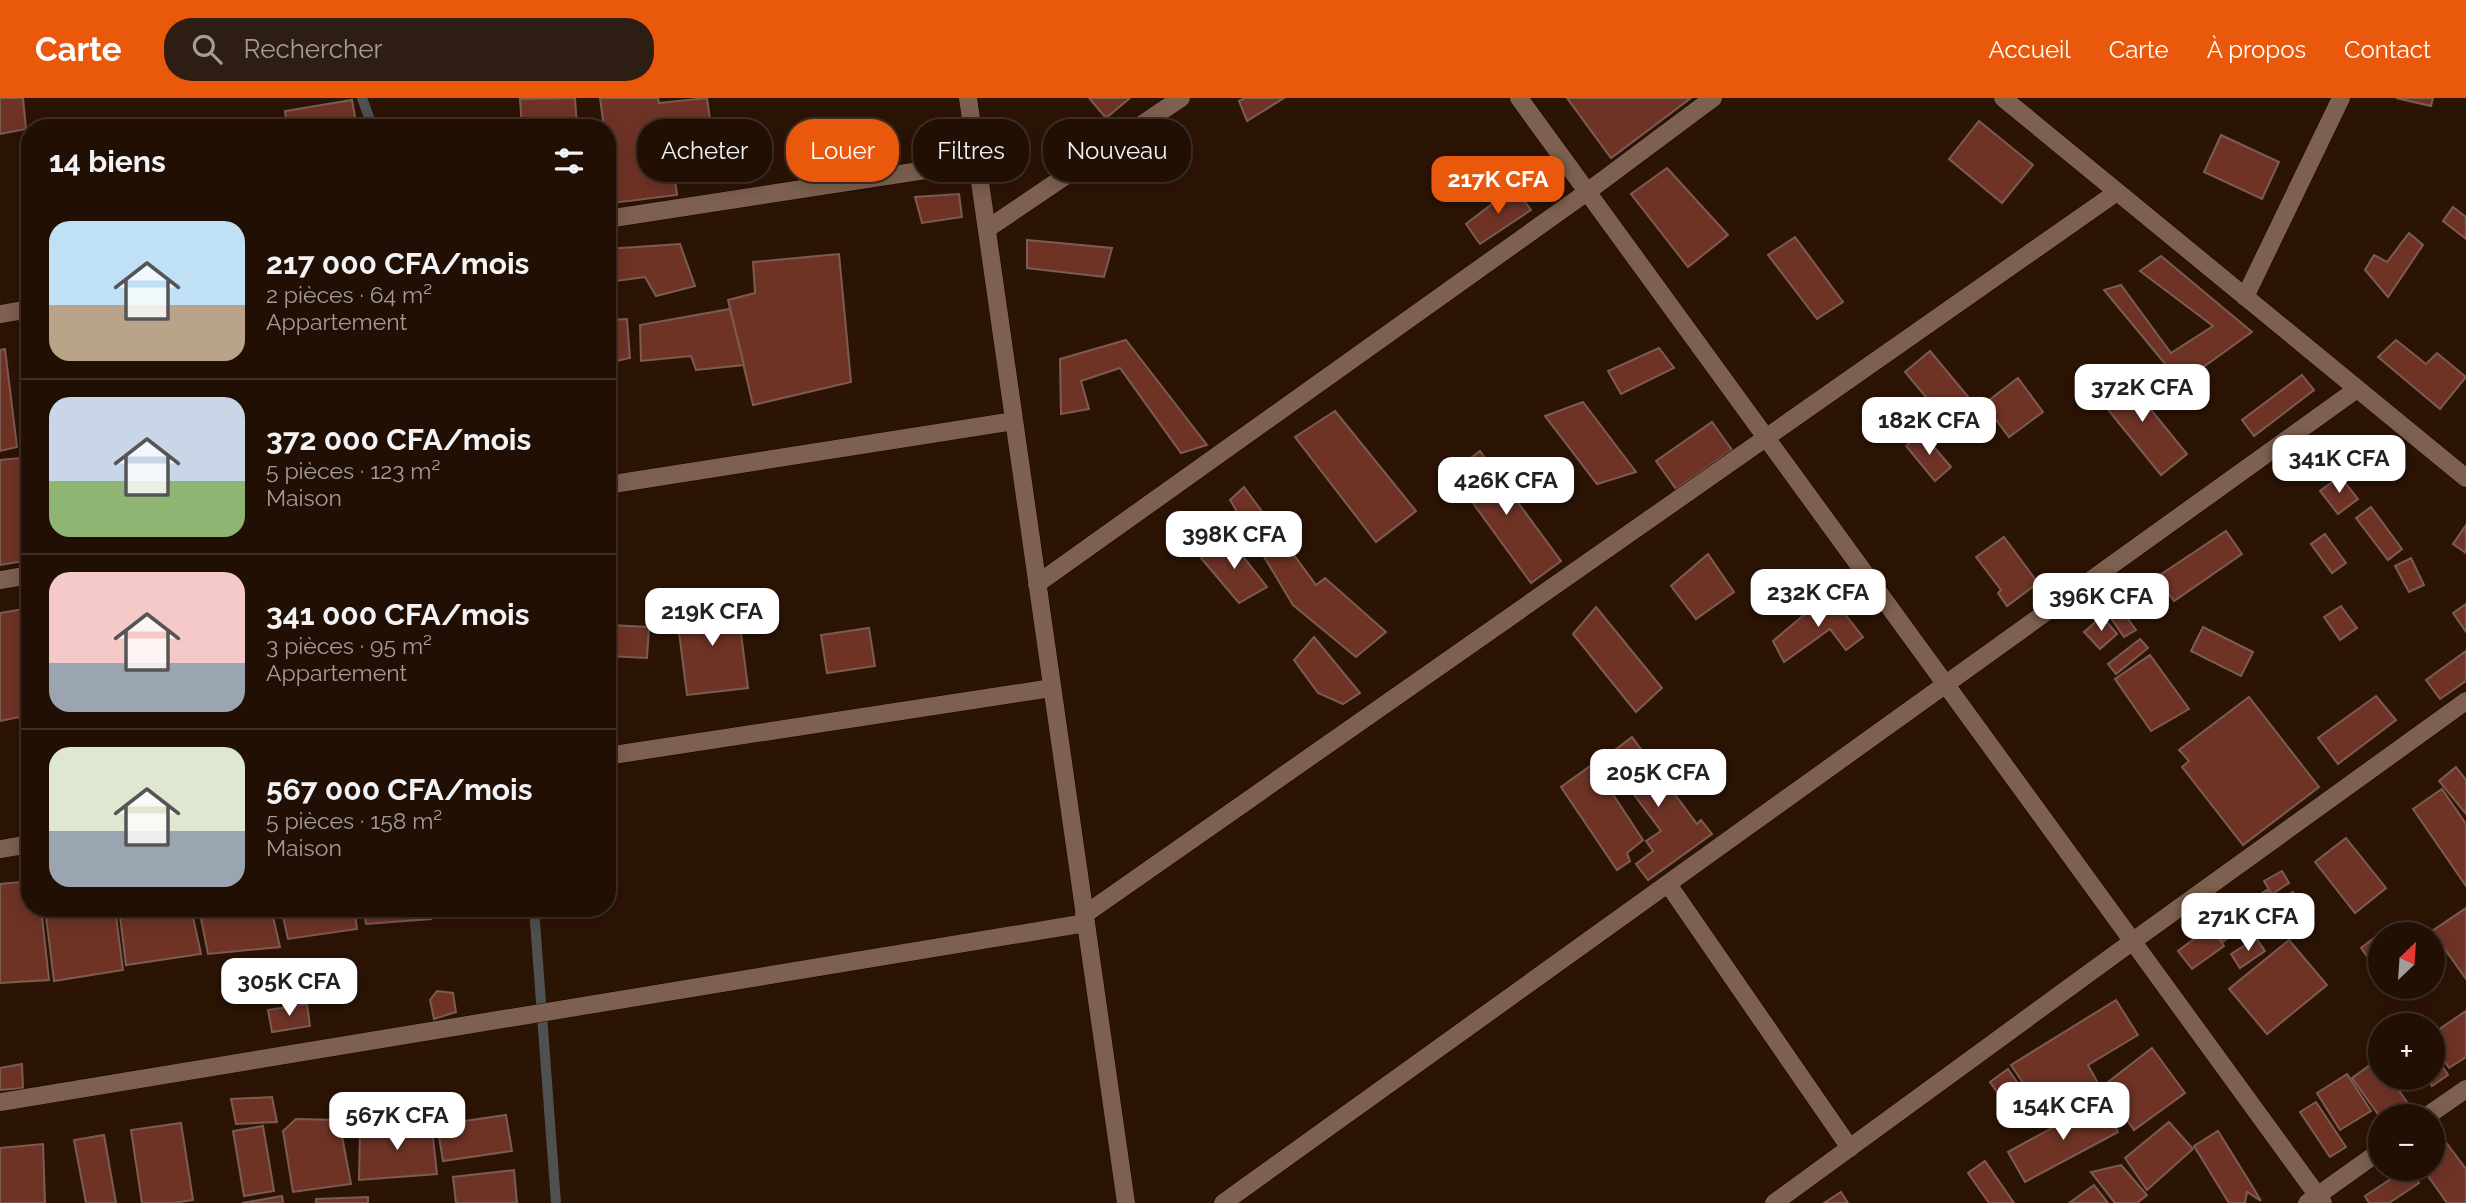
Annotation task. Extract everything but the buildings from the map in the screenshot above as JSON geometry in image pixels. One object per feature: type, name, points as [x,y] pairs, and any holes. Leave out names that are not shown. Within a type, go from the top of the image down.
[{"type":"street","points":[[968,98],[971,119]]},
{"type":"street","points":[[987,229],[1181,98]]},
{"type":"street","points":[[1519,98],[2133,941],[2316,1200],[2368,1160]]},
{"type":"street","points":[[1037,584],[1587,192],[1713,98]]},
{"type":"street","points":[[2245,297],[2341,98]]},
{"type":"street","points":[[2013,102],[2117,192],[2466,478]]},
{"type":"street","points":[[616,218],[913,172]]},
{"type":"street","points":[[981,182],[1126,1203]]},
{"type":"street","points":[[0,1102],[1085,919],[2117,192]]},
{"type":"street","points":[[0,314],[21,310]]},
{"type":"street","points":[[1223,1203],[2357,389]]},
{"type":"street","points":[[616,484],[1014,421]]},
{"type":"street","points":[[0,580],[21,576]]},
{"type":"street","points":[[616,755],[1052,688]]},
{"type":"street","points":[[1774,1203],[2466,701]]},
{"type":"street","points":[[0,849],[21,846]]},
{"type":"street","points":[[1668,884],[1850,1148]]},
{"type":"street","points":[[2444,1104],[2466,1089]]},
{"type":"waterway","points":[[362,98],[370,119]]},
{"type":"waterway","points":[[535,917],[556,1203]]}]
